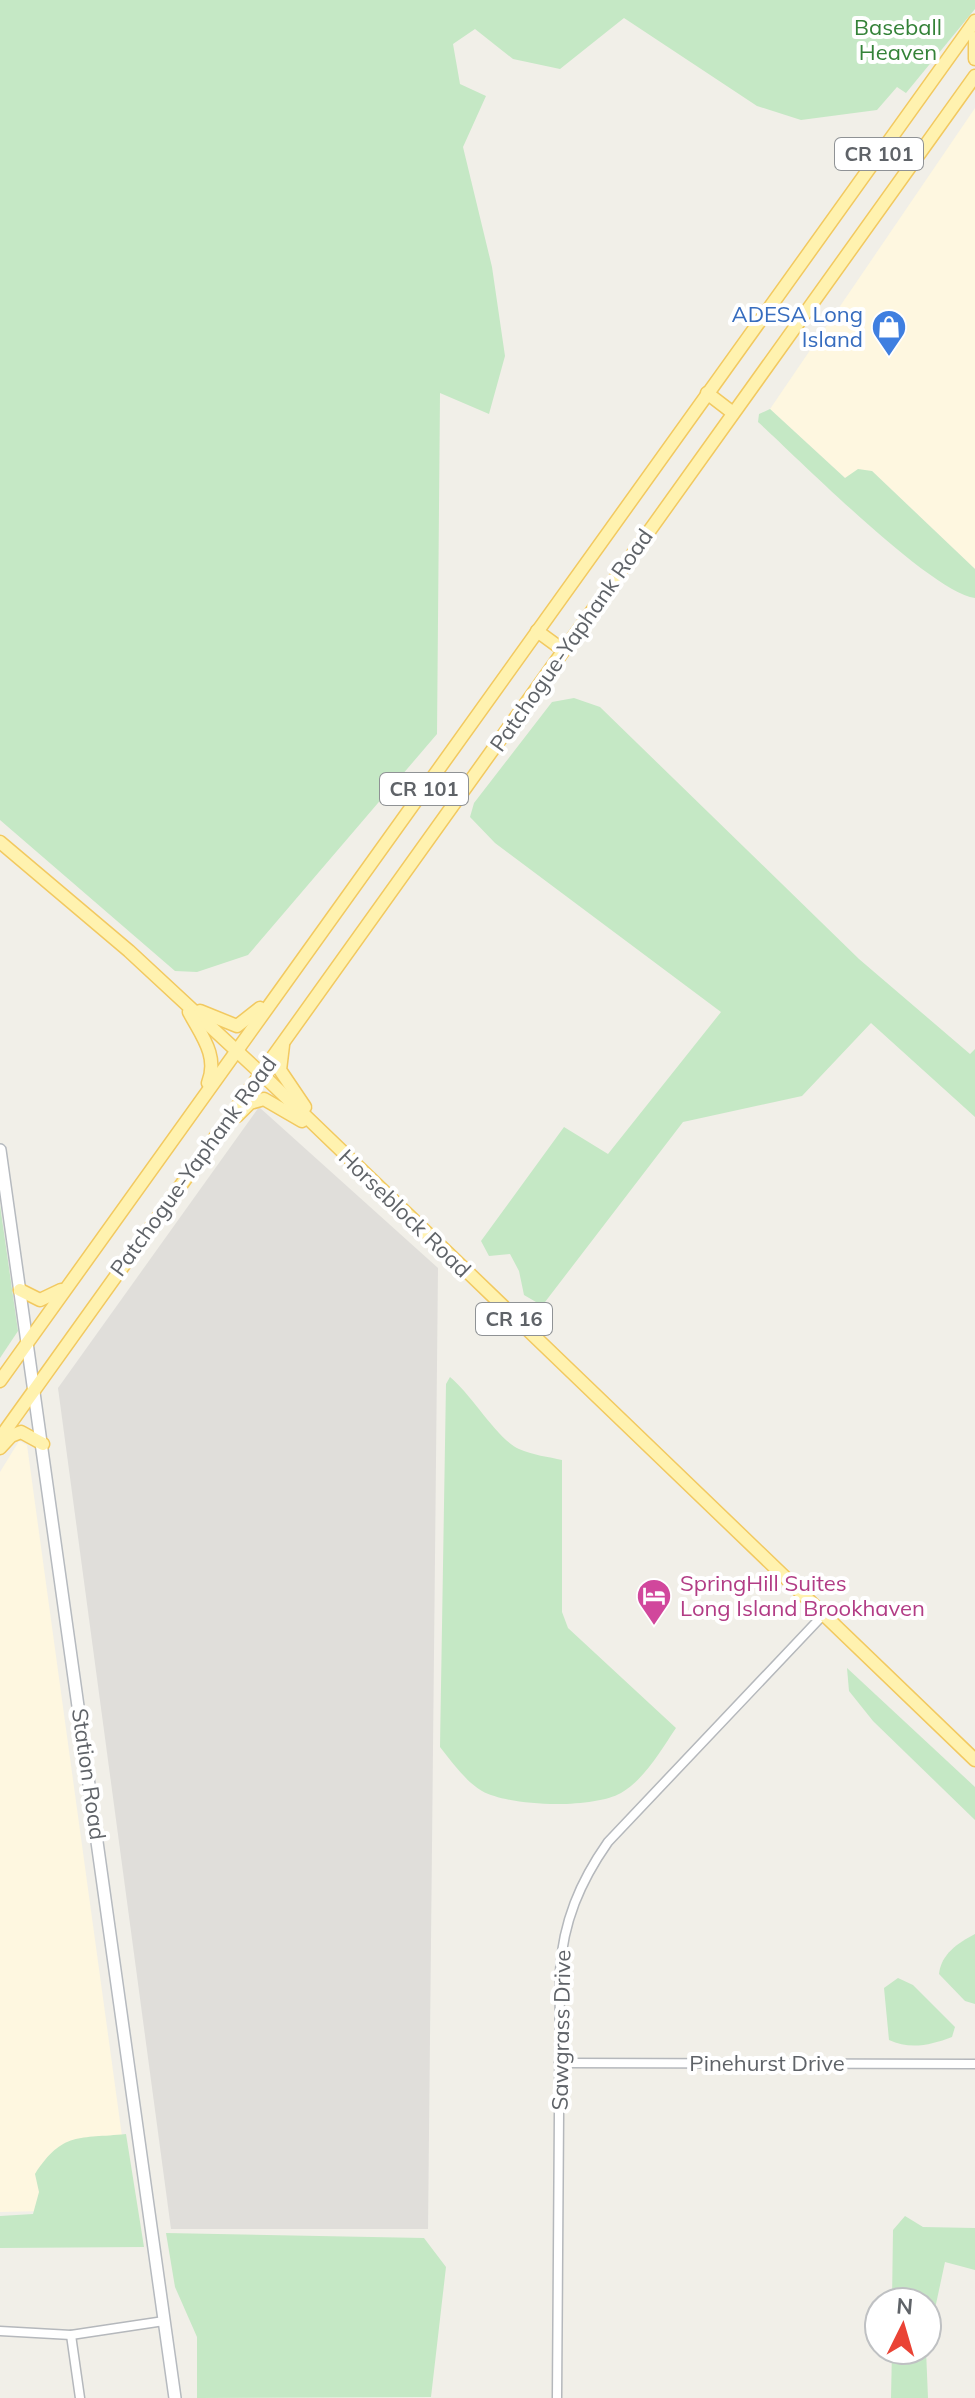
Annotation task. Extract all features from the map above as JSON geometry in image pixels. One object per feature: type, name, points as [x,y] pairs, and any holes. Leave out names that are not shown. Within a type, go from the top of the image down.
[{"type":"main road","name":"Patchogue-Yaphank Road","points":[[0,1381],[975,21]]},
{"type":"main road","points":[[975,38],[975,59]]},
{"type":"main road","name":"Patchogue-Yaphank Road","points":[[0,1438],[975,76]]},
{"type":"main road","points":[[707,393],[733,413]]},
{"type":"main road","points":[[537,631],[563,650]]},
{"type":"main road","name":"Horseblock Road","points":[[0,842],[237,1051],[975,1760]]},
{"type":"main road","points":[[186,1004],[232,1025],[241,1025],[283,987]]},
{"type":"main road","points":[[186,1004],[213,1061],[200,1102]]},
{"type":"main road","points":[[285,1038],[279,1060],[281,1073],[324,1134]]},
{"type":"main road","points":[[212,1140],[250,1103],[259,1099],[269,1100],[324,1134]]},
{"type":"main road","name":"Station Road","points":[[0,1150],[175,2398]]},
{"type":"main road","points":[[20,1290],[34,1299],[46,1299],[70,1283]]},
{"type":"main road","points":[[0,1448],[11,1436],[21,1432],[43,1444]]},
{"type":"street","name":"Sawgrass Drive","points":[[557,2398],[563,1936],[585,1877],[627,1820],[824,1614]]},
{"type":"street","name":"Pinehurst Drive","points":[[559,2063],[975,2064]]},
{"type":"street","points":[[0,2331],[71,2335],[164,2321]]},
{"type":"street","points":[[71,2335],[80,2398]]},
{"type":"shaded area","name":"ADESA Long Island","points":[[975,108],[975,569],[872,471],[845,478],[770,409]]},
{"type":"shaded area","points":[[259,1107],[438,1268],[428,2229],[171,2229],[58,1388]]},
{"type":"shaded area","points":[[19,1441],[27,1445],[132,2209],[0,2212],[0,1472]]},
{"type":"green space","name":"Baseball Heaven","points":[[0,0],[975,0],[975,9],[906,93],[897,87],[877,110],[801,120],[757,106],[624,18],[560,69],[513,59],[475,29],[453,44],[460,84],[486,96],[463,147],[492,267],[505,356],[489,414],[440,393],[437,734],[248,955],[197,972],[175,971],[0,820]]},
{"type":"green space","points":[[770,409],[845,478],[858,469],[872,471],[975,569],[975,598],[954,590],[928,573],[865,522],[758,422],[759,414]]},
{"type":"green space","points":[[574,698],[600,707],[859,959],[970,1054],[975,1049],[975,1117],[871,1023],[802,1096],[683,1122],[545,1302],[536,1302],[524,1295],[519,1271],[510,1254],[489,1256],[481,1241],[564,1127],[608,1154],[721,1012],[495,843],[470,817],[474,803],[552,702]]},
{"type":"green space","points":[[0,1205],[18,1331],[0,1358]]},
{"type":"green space","points":[[450,1377],[511,1444],[529,1453],[562,1460],[562,1612],[568,1628],[676,1728],[652,1764],[621,1793],[572,1804],[531,1803],[495,1796],[470,1782],[440,1747],[446,1384]]},
{"type":"green space","points":[[847,1668],[975,1787],[975,1820],[873,1721],[849,1691]]},
{"type":"green space","points":[[975,1934],[975,2004],[965,2001],[939,1974],[947,1955]]},
{"type":"green space","points":[[898,1978],[913,1985],[955,2027],[952,2037],[920,2045],[889,2040],[884,1988]]},
{"type":"green space","points":[[126,2134],[144,2247],[0,2248],[0,2216],[33,2214],[39,2192],[35,2174],[54,2150],[73,2140]]},
{"type":"green space","points":[[905,2216],[923,2227],[975,2228],[975,2270],[945,2262],[940,2286],[892,2286],[893,2230]]},
{"type":"green space","points":[[166,2233],[424,2238],[446,2267],[431,2397],[197,2398],[197,2337],[175,2287]]},
{"type":"green space","points":[[892,2366],[927,2366],[928,2398],[891,2398]]},
{"type":"place","name":"ADESA Long Island","points":[[889,358]]},
{"type":"place","name":"SpringHill Suites Long Island Brookhaven","points":[[654,1627]]}]
